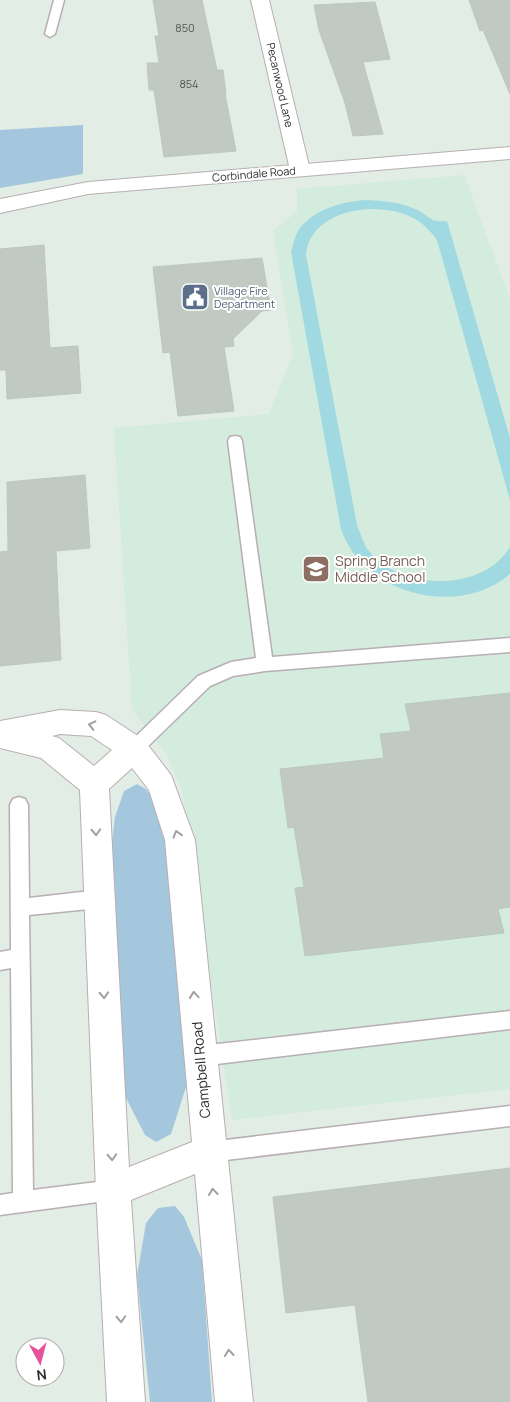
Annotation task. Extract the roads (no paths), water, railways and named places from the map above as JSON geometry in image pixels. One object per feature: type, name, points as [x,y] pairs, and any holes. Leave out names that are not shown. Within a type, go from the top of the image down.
[{"type":"street","name":"Pecanwood Lane","points":[[260,0],[300,170]]},
{"type":"street","name":"Corbindale Road","points":[[0,206],[88,188],[510,153]]},
{"type":"street","name":"Campbell Road","points":[[0,735],[60,722],[96,724],[134,749],[161,784],[180,840],[234,1402]]},
{"type":"street","points":[[0,735],[49,747],[94,784],[113,1190],[126,1402]]},
{"type":"street","points":[[94,784],[134,749]]},
{"type":"street","points":[[113,1190],[209,1152]]},
{"type":"lane","points":[[50,34],[59,0]]},
{"type":"lane","points":[[235,441],[265,664]]},
{"type":"lane","points":[[134,749],[204,681],[231,669],[265,664],[510,645]]},
{"type":"lane","points":[[19,806],[23,1202]]},
{"type":"lane","points":[[20,907],[99,899]]},
{"type":"lane","points":[[0,960],[20,958]]},
{"type":"lane","points":[[200,1056],[510,1020]]},
{"type":"lane","points":[[209,1152],[510,1116]]},
{"type":"lane","points":[[0,1205],[113,1190]]},
{"type":"place","name":"Village Fire Department","points":[[195,297]]},
{"type":"place","name":"Spring Branch Middle School","points":[[316,569]]}]
